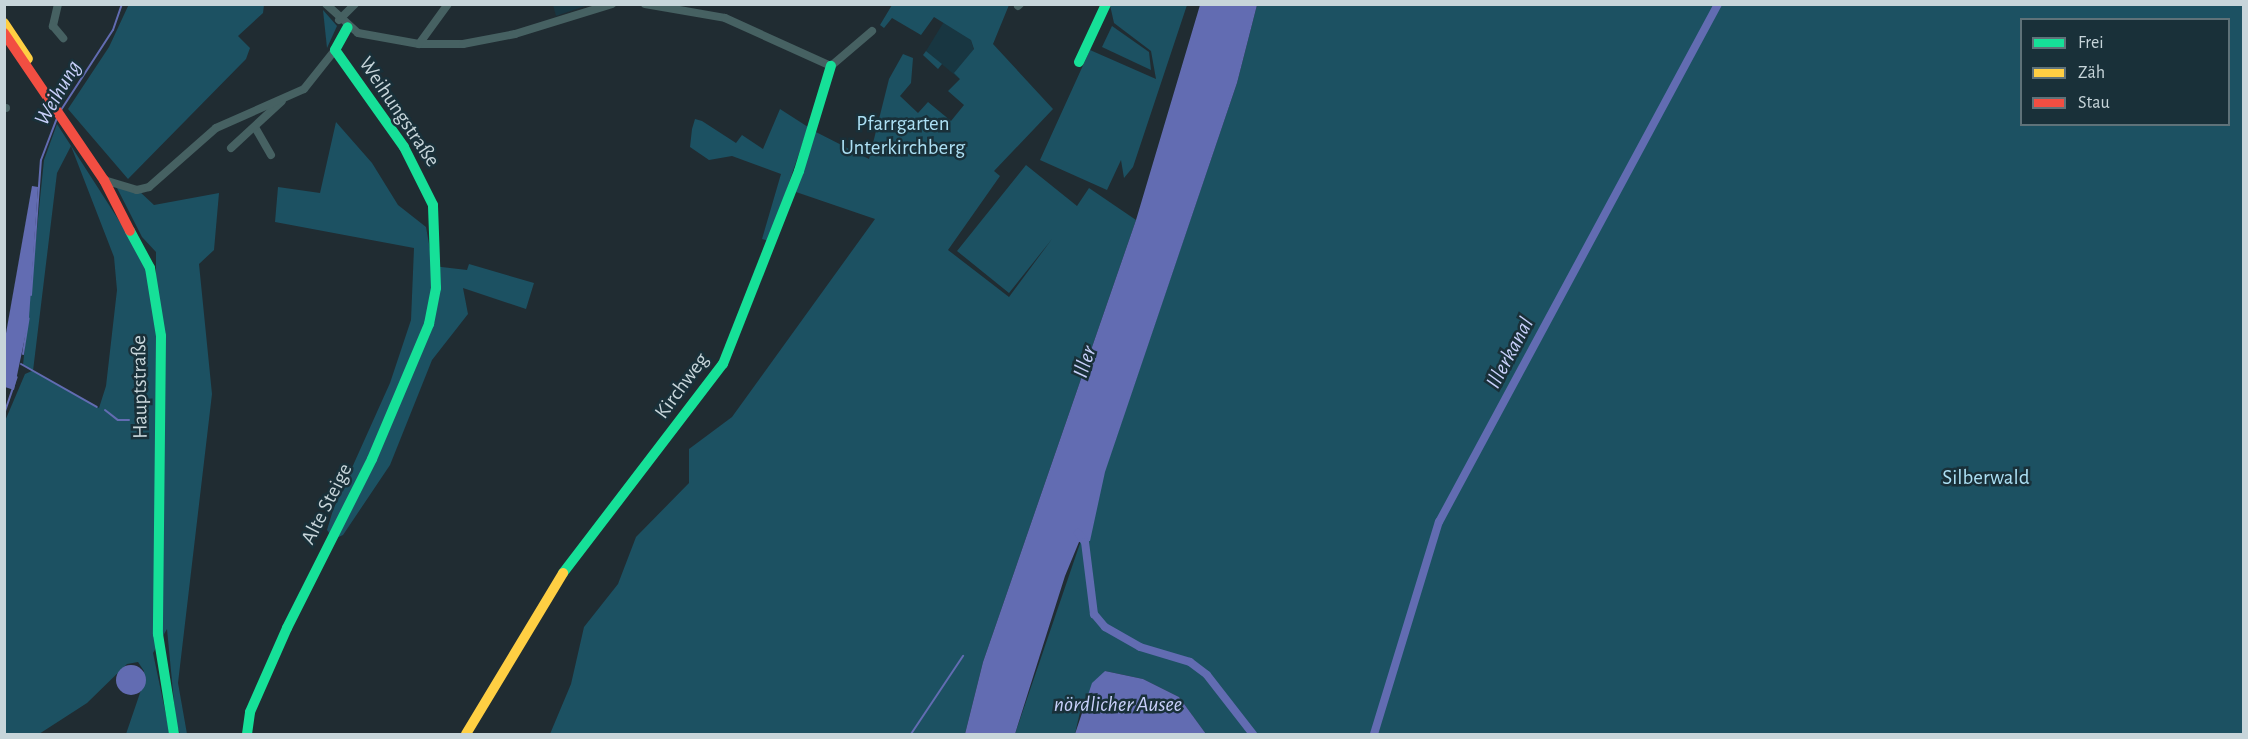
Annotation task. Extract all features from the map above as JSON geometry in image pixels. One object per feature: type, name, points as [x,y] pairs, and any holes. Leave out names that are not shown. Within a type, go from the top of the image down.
[{"type":"street","points":[[326,4],[344,24],[370,37],[419,44],[463,44],[515,34],[612,4]]},
{"type":"street","points":[[344,24],[355,4]]},
{"type":"street","points":[[419,44],[448,4]]},
{"type":"street","points":[[645,4],[725,18],[831,66],[872,31]]},
{"type":"street","points":[[1079,62],[1106,4]]},
{"type":"street","points":[[55,6],[54,32],[63,38]]},
{"type":"street","name":"Hauptstraße","points":[[4,23],[20,40],[32,71]]},
{"type":"street","name":"Weihungstraße","points":[[344,24],[335,50],[404,147],[431,201],[436,288]]},
{"type":"street","name":"Hauptstraße","points":[[4,33],[104,180],[150,267],[161,336],[158,634],[174,735]]},
{"type":"street","points":[[104,180],[137,190],[149,187],[216,128],[282,101],[304,89],[335,50]]},
{"type":"street","name":"Kirchweg","points":[[466,735],[552,587],[723,364],[799,171],[831,66]]},
{"type":"street","points":[[231,148],[256,129],[282,101]]},
{"type":"street","points":[[256,129],[271,155]]},
{"type":"street","name":"Alte Steige","points":[[247,735],[250,712],[287,628],[372,459],[429,324],[436,288]]},
{"type":"shaded area","points":[[553,4],[591,4],[556,16],[553,5]]},
{"type":"shaded area","points":[[945,20],[971,40],[981,76],[974,91],[926,51]]},
{"type":"green space","points":[[129,4],[264,5],[263,13],[238,36],[250,48],[246,59],[128,179],[68,109],[109,47]]},
{"type":"green space","name":"Pfarrgarten Unterkirchberg","points":[[892,5],[1009,5],[993,44],[1053,109],[994,171],[1000,176],[948,250],[1009,297],[1052,239],[1009,293],[957,251],[1026,165],[1077,206],[1089,188],[1136,220],[983,662],[965,734],[550,734],[571,684],[584,627],[618,584],[636,537],[689,483],[689,449],[732,417],[875,219],[796,192],[812,130],[869,159],[889,79],[903,54],[913,58],[911,83],[900,96],[918,113],[928,102],[951,121],[964,105],[948,91],[960,79],[954,73],[974,49],[971,40],[934,17],[921,35],[892,18],[884,28],[880,25]]},
{"type":"green space","points":[[1110,5],[1187,5],[1133,167],[1124,178],[1121,160],[1107,190],[1040,160],[1090,50],[1156,79],[1151,51],[1114,23]]},
{"type":"green space","name":"Silberwald","points":[[1257,5],[2243,5],[2243,734],[1206,734],[1179,697],[1143,679],[1105,671],[1082,703],[1075,734],[1015,734],[1237,83]]},
{"type":"green space","points":[[323,10],[337,26],[327,48]]},
{"type":"green space","points":[[1112,26],[1149,52],[1151,70],[1102,47]]},
{"type":"green space","points":[[926,51],[942,64],[938,69],[923,55]]},
{"type":"green space","points":[[780,109],[808,127],[769,241],[762,239],[781,174],[732,156],[709,160],[690,147],[695,119],[702,121],[736,143],[742,135],[763,149]]},
{"type":"green space","points":[[336,122],[372,163],[398,205],[426,227],[433,266],[467,270],[469,264],[534,283],[526,309],[463,288],[468,314],[432,360],[390,465],[343,535],[334,539],[327,530],[333,510],[390,383],[411,320],[414,248],[275,222],[278,187],[320,193]]},
{"type":"green space","points":[[57,124],[156,278],[156,252],[142,237],[115,184],[139,191],[154,205],[219,193],[214,250],[199,264],[212,394],[178,683],[187,734],[180,734],[176,723],[167,629],[153,653],[170,734],[126,734],[141,690],[144,671],[138,662],[127,664],[87,703],[39,734],[5,734],[5,421],[25,374],[32,371],[23,365],[44,160]],"holes":[[[71,146],[114,257],[117,290],[106,386],[99,408],[33,371],[57,173]]]},
{"type":"water","points":[[1200,5],[1257,5],[1237,83],[1105,472],[1090,541],[1079,542],[1065,576],[1015,734],[965,734],[983,662],[1136,220]]},
{"type":"water","points":[[32,186],[38,187],[29,318],[14,390],[5,387],[5,339]]},
{"type":"water","points":[[131,665],[142,669],[146,680],[142,691],[131,695],[120,691],[116,680],[120,669]]},
{"type":"water","name":"nördlicher Ausee","points":[[1105,671],[1143,679],[1179,697],[1206,734],[1075,734],[1092,683]]},
{"type":"waterway","name":"Weihung","points":[[61,110],[113,30],[122,4]]},
{"type":"waterway","name":"Illerkanal","points":[[1374,734],[1439,522],[1718,4]]},
{"type":"waterway","name":"Weihung","points":[[31,295],[41,160],[57,118]]},
{"type":"waterway","name":"Weihung","points":[[23,354],[29,318]]},
{"type":"waterway","points":[[21,364],[97,407]]},
{"type":"waterway","name":"Weihung","points":[[4,414],[17,377]]},
{"type":"waterway","points":[[105,410],[118,420],[129,420]]},
{"type":"waterway","points":[[1078,533],[1085,542],[1094,614],[1105,627],[1140,647],[1190,662],[1207,675],[1253,734]]},
{"type":"waterway","points":[[911,734],[963,656]]},
{"type":"traffic: fast","points":[[1079,62],[1106,4]]},
{"type":"traffic: fast","points":[[247,734],[250,712],[287,628],[372,459],[429,324],[436,288],[433,205],[404,147],[335,50],[348,27]]},
{"type":"traffic: fast","points":[[563,573],[723,364],[799,171],[831,66]]},
{"type":"traffic: fast","points":[[130,231],[150,268],[161,336],[158,634],[174,734]]},
{"type":"traffic: slow","points":[[4,23],[28,59]]},
{"type":"traffic: slow","points":[[466,734],[563,573]]},
{"type":"traffic: jam","points":[[4,33],[104,180],[130,231]]},
{"type":"water label","name":"Iller","points":[[1085,362]]}]
